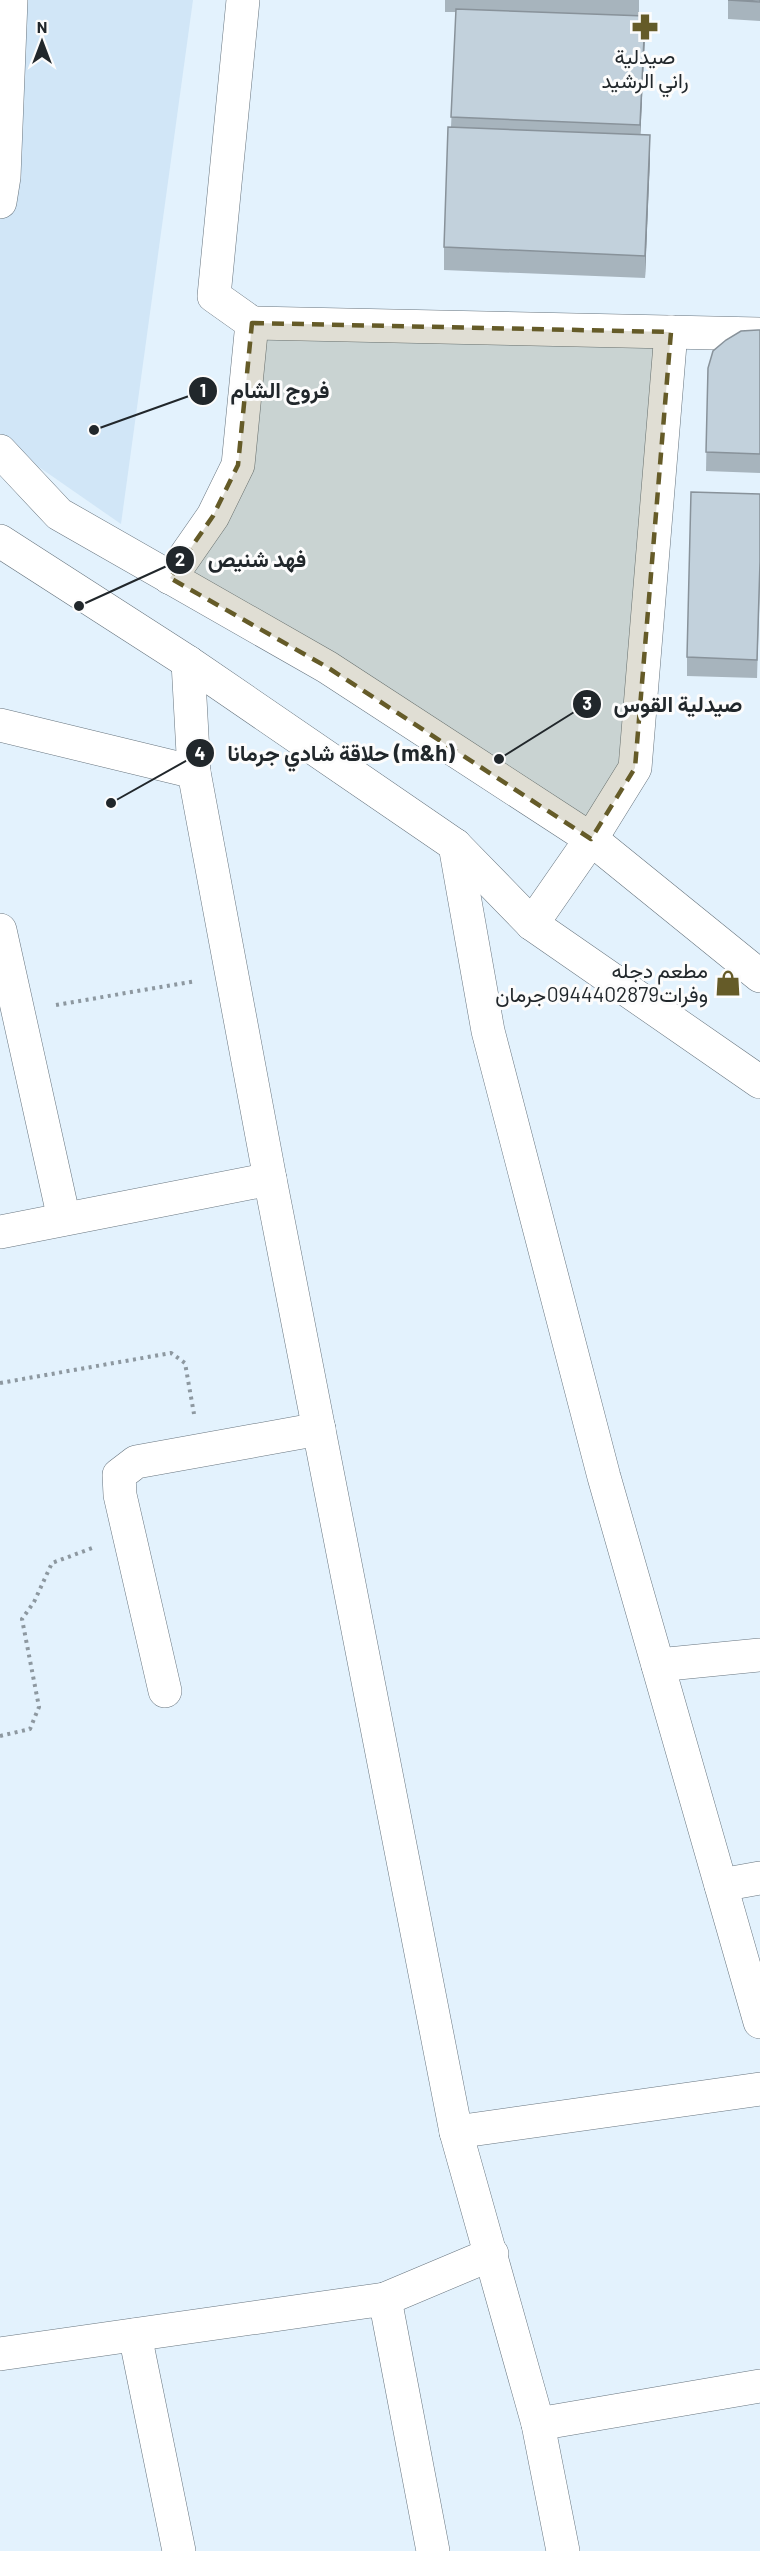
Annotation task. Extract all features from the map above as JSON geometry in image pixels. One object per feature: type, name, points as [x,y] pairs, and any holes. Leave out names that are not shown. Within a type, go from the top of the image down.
[{"type":"street","points":[[0,202],[11,0]]},
{"type":"street","points":[[243,0],[214,296],[252,323],[760,334]]},
{"type":"street","points":[[170,578],[213,516],[238,465],[252,323]]},
{"type":"street","points":[[532,924],[591,839],[635,768],[671,332]]},
{"type":"street","points":[[0,451],[59,514],[327,667],[591,839],[760,976]]},
{"type":"street","points":[[0,541],[188,662],[455,845],[532,924],[760,1082]]},
{"type":"street","points":[[188,662],[194,772],[270,1179],[456,2132],[538,2424],[563,2551]]},
{"type":"street","points":[[0,725],[194,772]]},
{"type":"street","points":[[455,845],[488,1031],[604,1477],[760,2022]]},
{"type":"street","points":[[0,930],[64,1219]]},
{"type":"street","points":[[0,1232],[270,1179]]},
{"type":"street","points":[[165,1691],[120,1495],[119,1475],[136,1462],[319,1429]]},
{"type":"street","points":[[658,1665],[760,1655]]},
{"type":"street","points":[[721,1885],[760,1878]]},
{"type":"street","points":[[456,2132],[760,2089]]},
{"type":"street","points":[[0,2354],[385,2299],[492,2254]]},
{"type":"street","points":[[385,2299],[433,2551]]},
{"type":"street","points":[[135,2335],[179,2551]]},
{"type":"street","points":[[538,2424],[760,2386]]},
{"type":"path","points":[[18,1012],[232,975]]},
{"type":"path","points":[[0,1383],[171,1353],[185,1363],[200,1451]]},
{"type":"path","points":[[0,1736],[30,1730],[39,1707],[22,1620],[34,1602],[52,1563],[81,1551],[130,1537]]},
{"type":"highlighted area","points":[[252,323],[671,332],[635,768],[591,839],[327,667],[170,578],[213,516],[238,465]]},
{"type":"shaded area","points":[[0,0],[193,0],[121,524],[0,440]]},
{"type":"building","points":[[728,0],[760,0],[760,2]]},
{"type":"building","points":[[456,9],[645,16],[640,125],[451,117]]},
{"type":"building","points":[[448,127],[650,135],[645,256],[444,247]]},
{"type":"building","points":[[760,330],[760,454],[706,452],[708,368],[713,351],[741,331]]},
{"type":"building","points":[[691,492],[760,494],[757,660],[687,657]]},
{"type":"place","name":"صيدلية راني الرشيد","points":[[645,27]]},
{"type":"place","name":"فروج الشام","points":[[94,430]]},
{"type":"place","name":"فهد شنيص","points":[[79,606]]},
{"type":"place","name":"صيدلية القوس","points":[[499,759]]},
{"type":"place","name":"حلاقة شادي جرمانا (m&h)","points":[[111,803]]},
{"type":"place","name":"مطعم دجله وفرات0944402879جرمان","points":[[728,983]]}]
